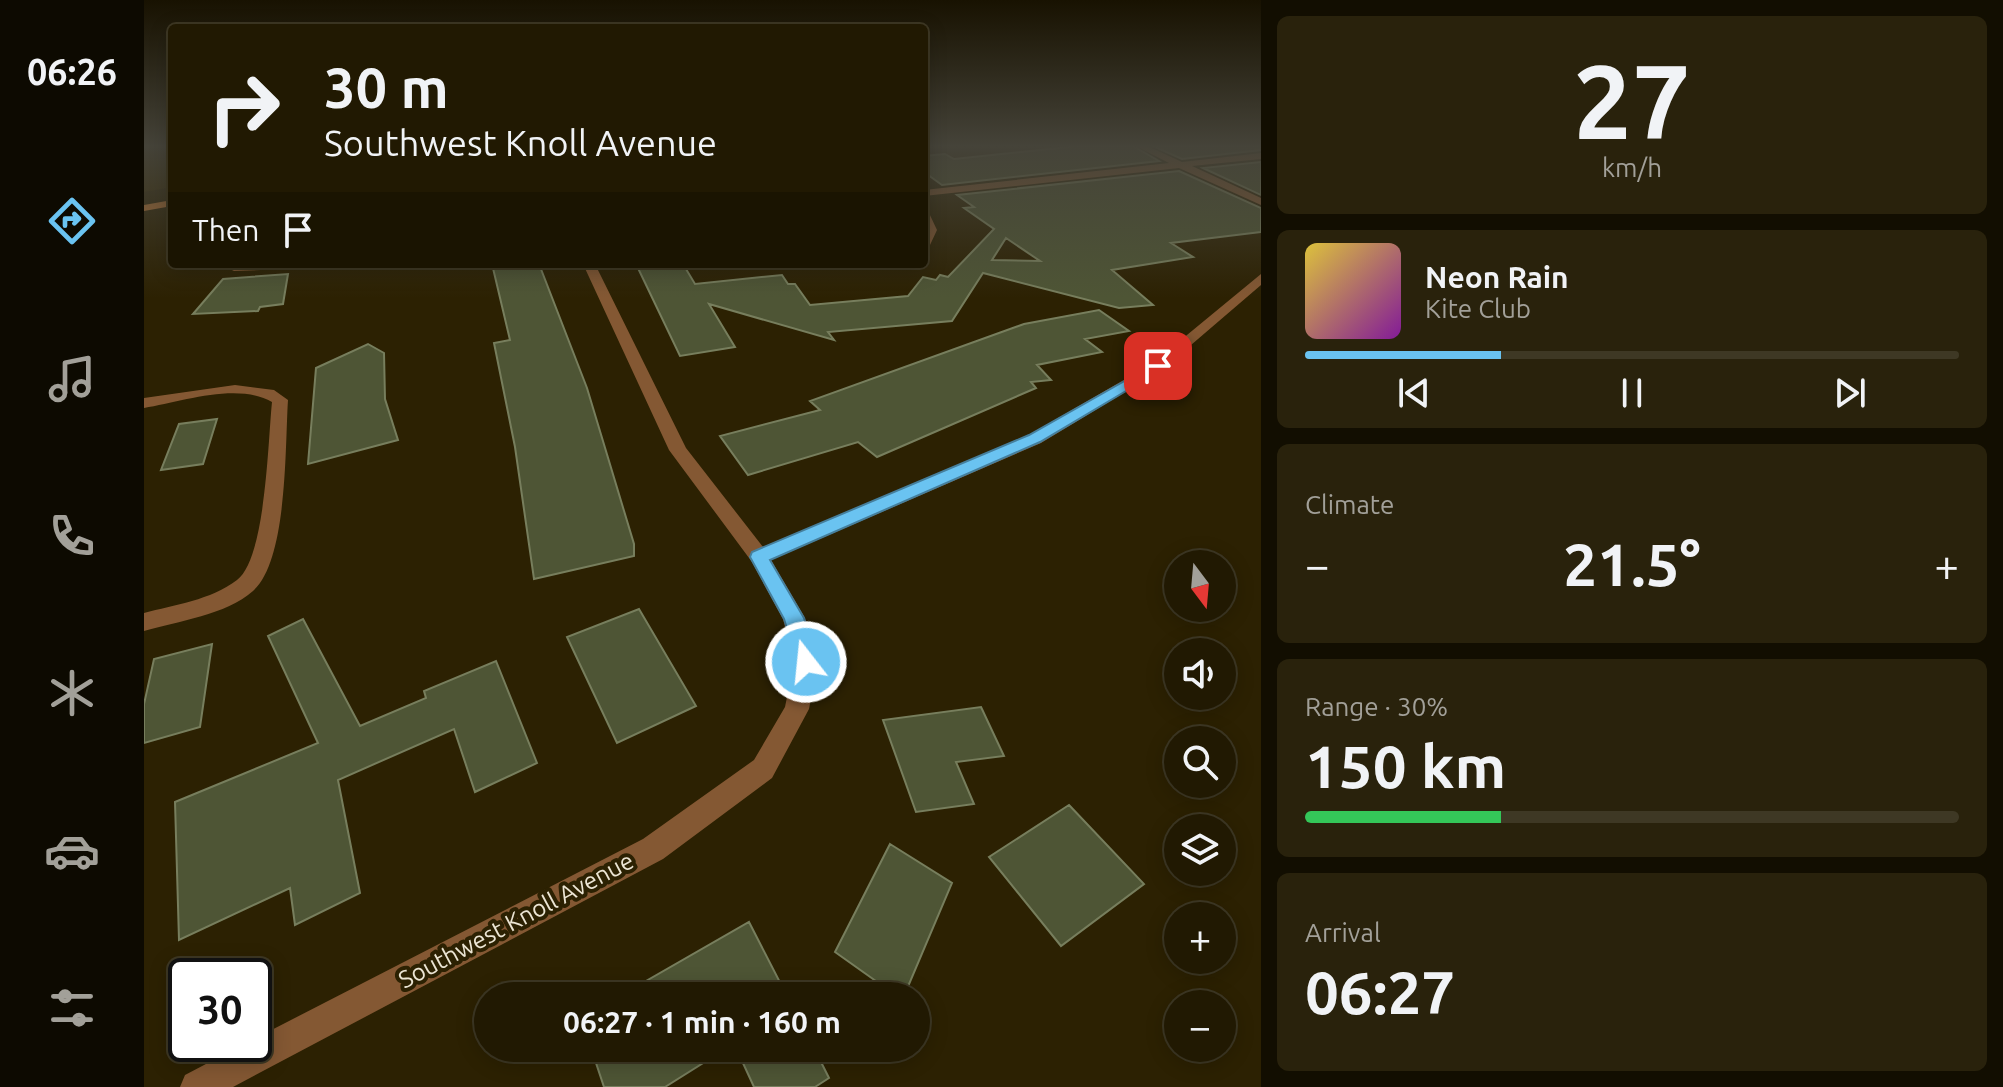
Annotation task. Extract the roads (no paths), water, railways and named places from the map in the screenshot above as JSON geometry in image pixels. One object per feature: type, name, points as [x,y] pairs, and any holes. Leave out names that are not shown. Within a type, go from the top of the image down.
[{"type":"street","points":[[144,208],[168,204]]},
{"type":"street","name":"Southwest Knoll Avenue","points":[[197,1087],[653,849],[763,769],[797,709],[806,662],[794,618],[759,557],[678,450],[591,268]]},
{"type":"street","points":[[759,557],[1035,439],[1158,366],[1261,278]]},
{"type":"street","points":[[144,403],[247,389],[271,392],[280,400],[265,556],[248,583],[204,604],[144,622]]}]
